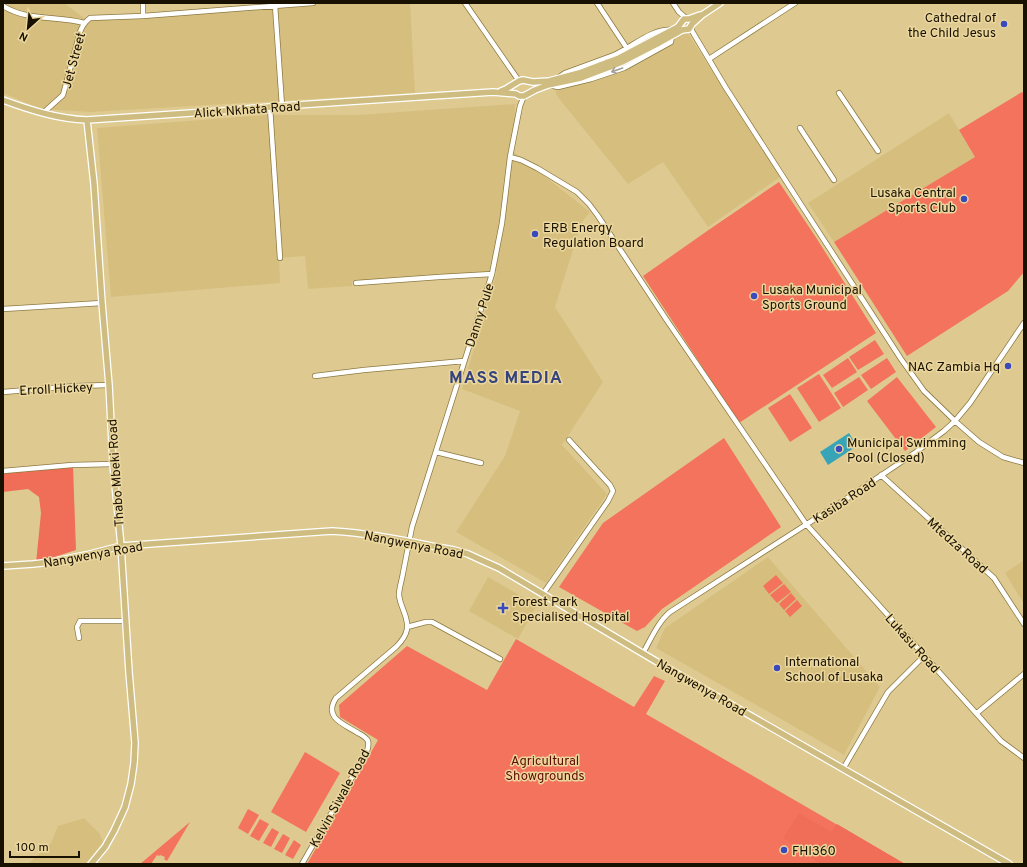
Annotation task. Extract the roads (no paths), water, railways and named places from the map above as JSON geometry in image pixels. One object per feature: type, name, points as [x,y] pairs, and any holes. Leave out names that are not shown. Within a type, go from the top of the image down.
[{"type":"main road","points":[[609,64],[581,78],[548,85],[526,95],[520,96],[514,90],[517,82],[523,80],[528,82],[549,81],[609,64],[622,62],[672,33],[678,26],[687,25],[720,3]]},
{"type":"main road","name":"Alick Nkhata Road","points":[[493,92],[506,89],[517,82]]},
{"type":"main road","points":[[526,95],[530,89],[528,82]]},
{"type":"main road","name":"Alick Nkhata Road","points":[[3,100],[43,114],[87,120],[493,92],[517,94]]},
{"type":"main road","name":"Thabo Mbeki Road","points":[[87,120],[94,184],[109,385],[113,464],[121,546],[125,621],[135,744],[134,767],[125,807],[105,847],[92,864]]},
{"type":"main road","name":"Nangwenya Road","points":[[3,566],[51,562],[121,546],[332,531],[368,534],[454,550],[499,568],[643,653],[1009,864]]},
{"type":"street","points":[[142,3],[143,16]]},
{"type":"street","name":"Jet Street","points":[[43,114],[63,95],[80,32],[84,23],[90,18],[143,16],[313,3]]},
{"type":"street","points":[[465,3],[517,82]]},
{"type":"street","points":[[597,3],[635,62]]},
{"type":"street","points":[[673,3],[901,359],[924,391],[979,442],[1003,457],[1024,463]]},
{"type":"street","points":[[709,59],[795,3]]},
{"type":"street","points":[[275,5],[282,106]]},
{"type":"street","points":[[3,6],[18,13],[34,17],[67,19],[84,23]]},
{"type":"street","points":[[548,85],[558,87],[591,79],[624,68],[671,42],[672,33],[668,29],[659,31],[615,54],[565,72],[557,79]]},
{"type":"street","points":[[839,93],[878,151]]},
{"type":"street","name":"Danny Pule","points":[[517,94],[520,106]]},
{"type":"street","name":"Danny Pule","points":[[409,542],[412,527],[492,274],[502,223],[510,157],[520,106],[526,95]]},
{"type":"street","points":[[270,107],[280,258]]},
{"type":"street","points":[[800,128],[834,180]]},
{"type":"street","name":"Lukasu Road","points":[[510,157],[521,160],[556,179],[577,192],[589,204],[806,524],[1001,740],[1024,758]]},
{"type":"street","points":[[356,283],[492,274]]},
{"type":"street","points":[[3,309],[102,303]]},
{"type":"street","name":"Kasiba Road","points":[[643,653],[665,616],[670,612],[846,499],[944,431],[955,421],[970,403],[1024,323]]},
{"type":"street","points":[[315,376],[464,361]]},
{"type":"street","name":"Erroll Hickey","points":[[3,392],[109,385]]},
{"type":"street","points":[[543,594],[608,502],[612,491],[610,485],[568,440]]},
{"type":"street","points":[[436,452],[481,463]]},
{"type":"street","points":[[3,471],[72,465],[113,464]]},
{"type":"street","name":"Mtedza Road","points":[[881,475],[994,578],[1024,624]]},
{"type":"street","points":[[409,542],[400,591],[400,600],[407,620],[407,627],[432,622],[500,659]]},
{"type":"street","points":[[78,638],[77,627],[80,621],[125,621]]},
{"type":"street","name":"Kelvin Siwale Road","points":[[302,864],[368,748],[368,741],[363,735],[337,721],[334,717],[332,707],[333,703],[336,698],[399,643],[406,633],[407,627]]},
{"type":"street","points":[[843,769],[888,692],[924,656]]},
{"type":"street","points":[[977,713],[1024,674]]},
{"type":"water","name":"Municipal Swimming Pool (Closed)","points":[[849,433],[857,446],[828,465],[820,452]]},
{"type":"place","name":"Cathedral of the Child Jesus","points":[[1004,24]]},
{"type":"place","name":"Lusaka Central Sports Club","points":[[964,199]]},
{"type":"place","name":"ERB Energy Regulation Board","points":[[535,234]]},
{"type":"place","name":"Lusaka Municipal Sports Ground","points":[[754,296]]},
{"type":"place","name":"NAC Zambia Hq","points":[[1008,366]]},
{"type":"place","name":"Municipal Swimming Pool (Closed)","points":[[839,449]]},
{"type":"place","name":"Forest Park Specialised Hospital","points":[[503,608]]},
{"type":"place","name":"International School of Lusaka","points":[[777,668]]},
{"type":"place","name":"FHI360","points":[[784,850]]},
{"type":"district","name":"MASS MEDIA","points":[[506,377]]},
{"type":"park label","name":"Agricultural Showgrounds","points":[[545,768]]}]
